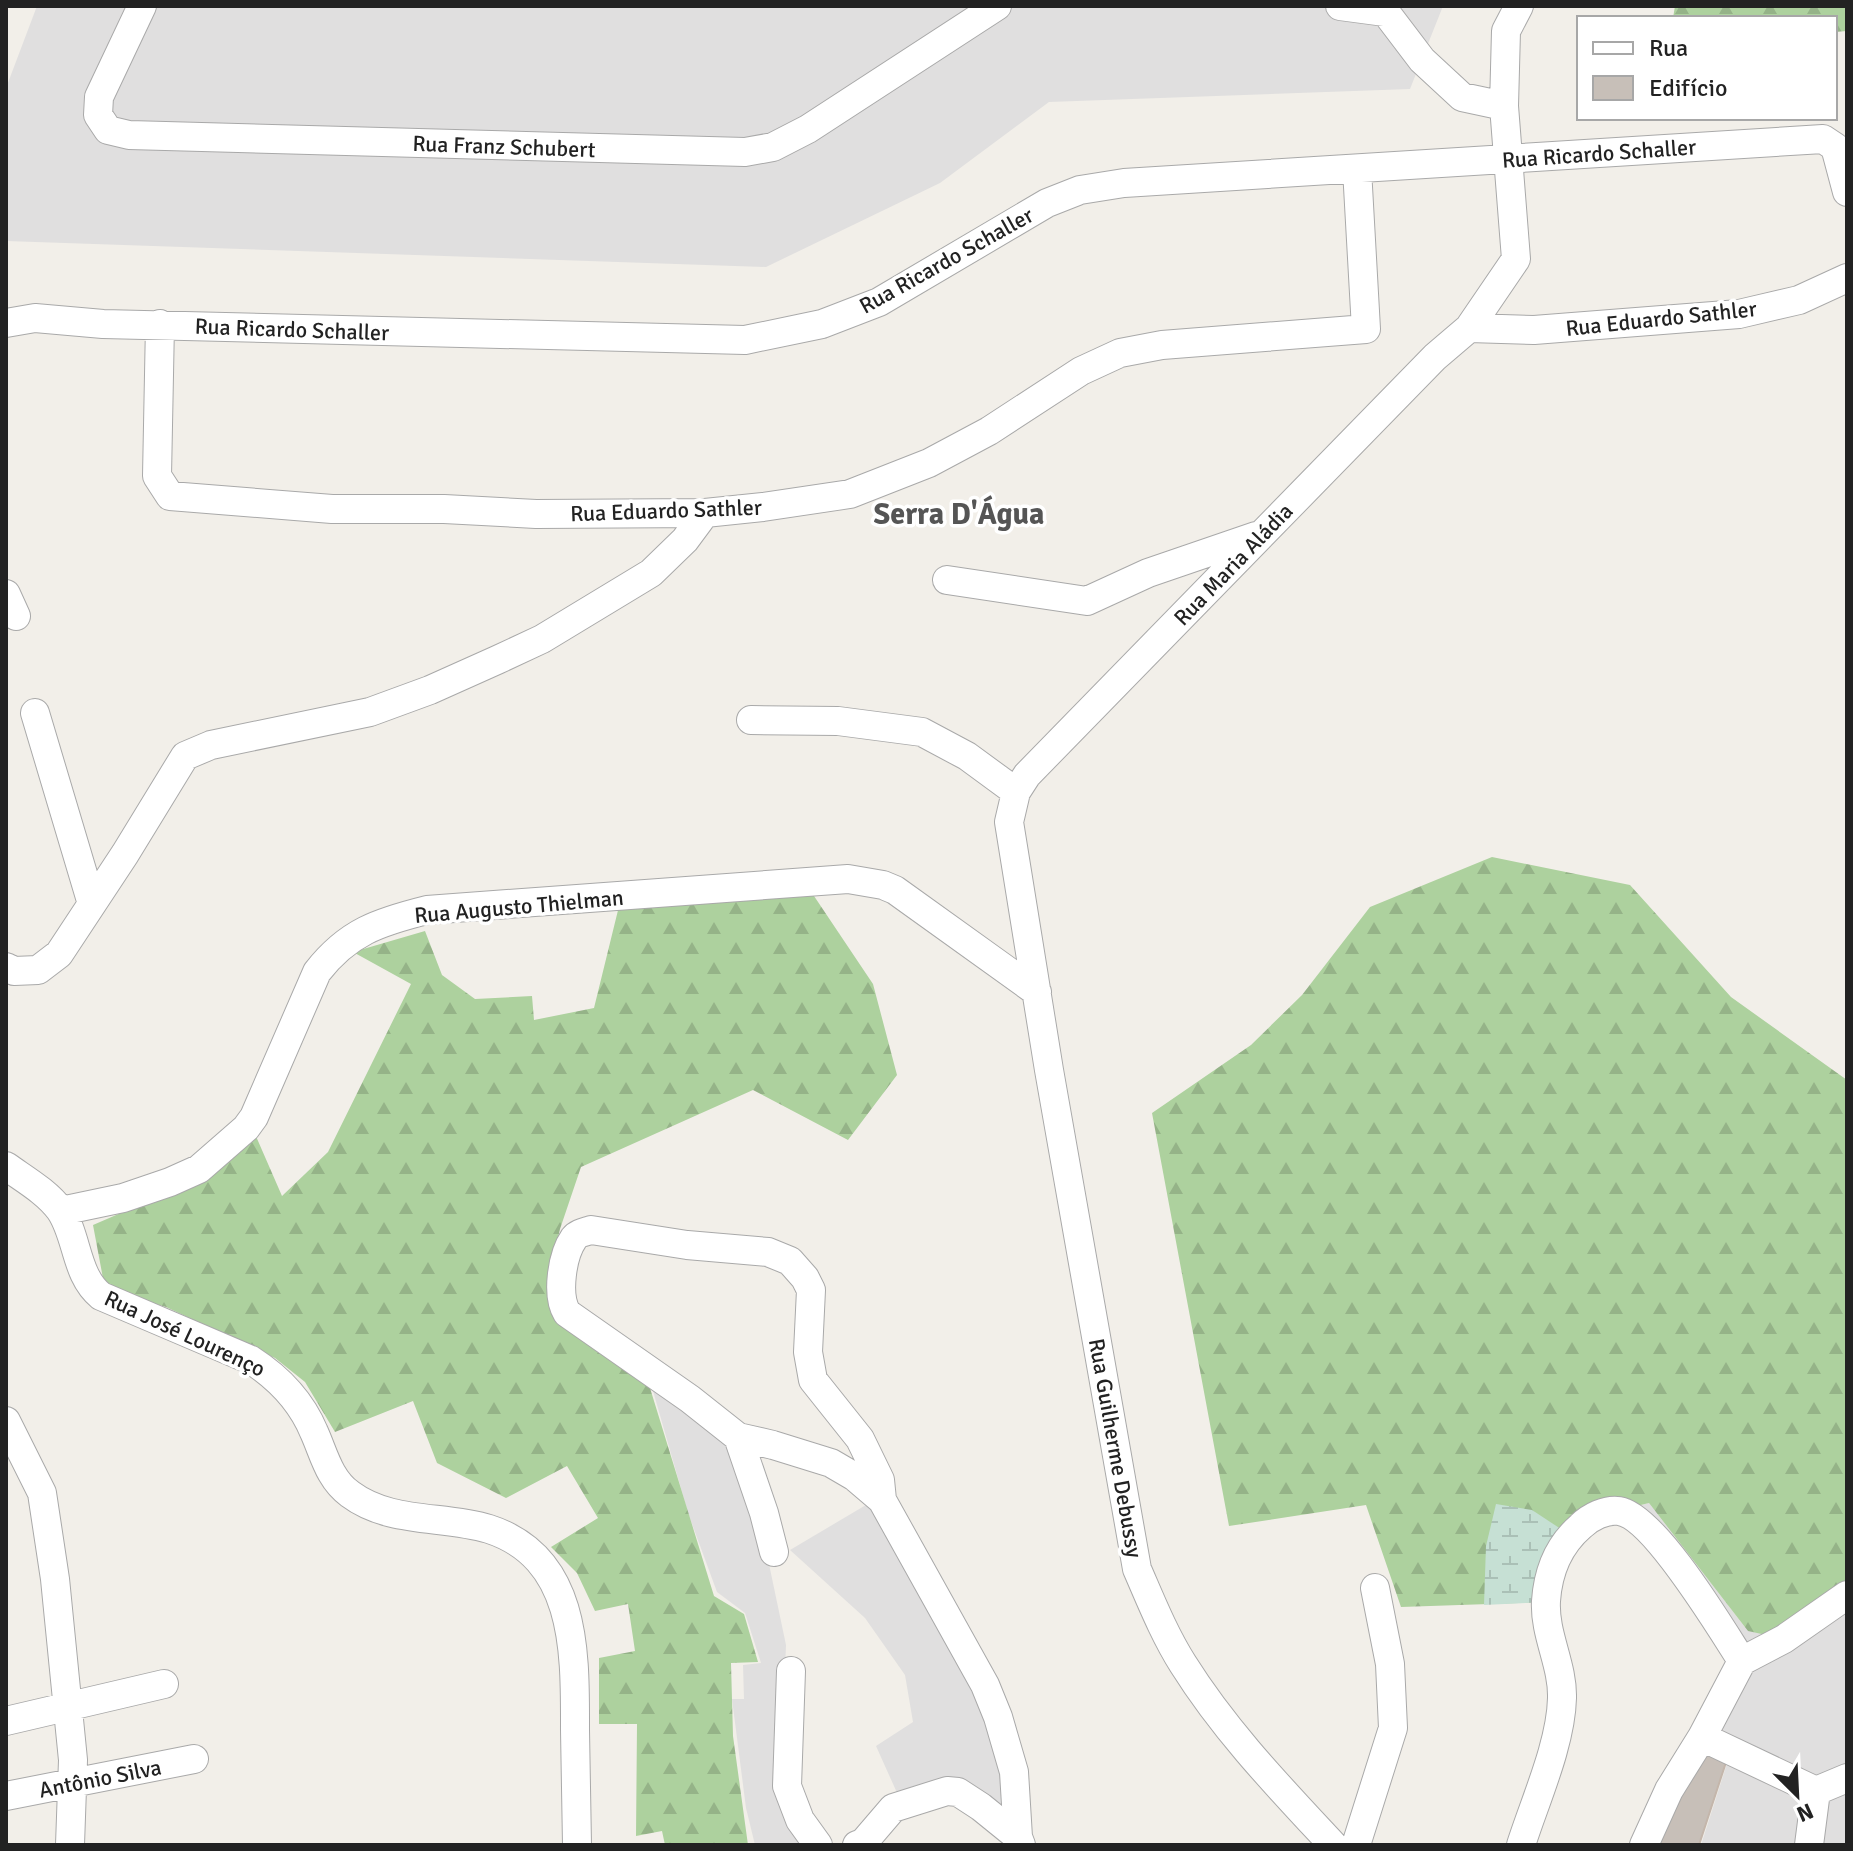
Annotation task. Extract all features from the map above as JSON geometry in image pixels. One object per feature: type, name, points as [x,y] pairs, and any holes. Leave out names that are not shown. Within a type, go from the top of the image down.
[{"type":"street","name":"Rua Franz Schubert","points":[[142,6],[99,97],[98,115],[108,130],[145,136],[745,152],[773,147],[808,129],[997,6]]},
{"type":"street","points":[[1340,6],[1383,9],[1422,60],[1462,97],[1504,106]]},
{"type":"street","name":"Rua Maria Aládia","points":[[1016,792],[1027,775],[1435,357],[1469,328],[1516,259],[1504,106],[1506,31],[1519,6]]},
{"type":"street","name":"Rua Ricardo Schaller","points":[[6,323],[35,318],[103,324],[745,340],[822,324],[879,302],[1047,203],[1080,190],[1124,183],[1823,139],[1835,147],[1847,192]]},
{"type":"street","name":"Rua Eduardo Sathler","points":[[160,324],[157,476],[170,496],[332,509],[444,509],[536,514],[705,513],[763,507],[850,494],[916,468],[989,431],[1081,371],[1120,353],[1162,345],[1366,329],[1357,169]]},
{"type":"street","name":"Rua Eduardo Sathler","points":[[1469,328],[1534,330],[1739,314],[1799,300],[1847,278]]},
{"type":"street","points":[[6,967],[14,971],[38,970],[59,954],[185,756],[211,745],[370,712],[430,690],[542,639],[651,573],[685,540],[705,513]]},
{"type":"street","points":[[947,580],[1087,601],[1148,573],[1263,534]]},
{"type":"street","points":[[35,713],[92,904]]},
{"type":"street","points":[[751,720],[838,721],[922,732],[967,756],[1016,792],[1009,822],[1037,992]]},
{"type":"street","name":"Rua Augusto Thielman","points":[[61,1211],[123,1198],[199,1169],[254,1117],[317,972],[327,958],[350,939],[384,921],[427,910],[848,879],[895,890],[1037,992]]},
{"type":"street","name":"Rua Guilherme Debussy","points":[[1037,992],[1137,1569],[1161,1625],[1209,1701],[1248,1753],[1333,1845]]},
{"type":"street","name":"Rua José Lourenço","points":[[6,1166],[41,1191],[61,1211],[91,1288],[101,1296],[251,1360],[272,1373],[300,1406],[332,1474],[347,1493],[381,1511],[491,1530],[519,1544],[545,1570],[562,1599],[570,1621],[575,1654],[577,1845]]},
{"type":"street","points":[[882,1500],[880,1480],[860,1439],[813,1380],[808,1352],[811,1290],[790,1261],[768,1252],[687,1245],[591,1230],[579,1233],[573,1239],[563,1276],[562,1299],[567,1313],[690,1399],[738,1437],[831,1463],[855,1477],[882,1500],[985,1685],[998,1717],[1014,1772],[1020,1841]]},
{"type":"street","points":[[7,1423],[42,1493],[55,1579],[74,1784],[70,1845]]},
{"type":"street","points":[[738,1437],[774,1552]]},
{"type":"street","points":[[1521,1845],[1545,1775],[1562,1698],[1548,1624],[1546,1602],[1549,1583],[1557,1553],[1570,1535],[1591,1517],[1619,1511],[1644,1526],[1703,1600],[1742,1661]]},
{"type":"street","points":[[1356,1845],[1393,1728],[1390,1664],[1375,1588]]},
{"type":"street","points":[[1644,1845],[1669,1790],[1702,1737],[1742,1661],[1784,1639],[1847,1595]]},
{"type":"street","points":[[791,1671],[787,1786],[800,1820],[818,1845]]},
{"type":"street","points":[[6,1721],[164,1684]]},
{"type":"street","points":[[1702,1737],[1816,1791],[1847,1778]]},
{"type":"street","name":"Antônio Silva","points":[[6,1796],[194,1759]]},
{"type":"street","points":[[857,1845],[863,1843],[893,1808],[947,1791],[958,1792],[981,1807],[1020,1841]]},
{"type":"street","points":[[1809,1845],[1816,1791]]},
{"type":"shaded area","points":[[37,6],[1443,6],[1410,89],[1049,102],[940,183],[766,267],[6,241],[6,88]]},
{"type":"shaded area","points":[[649,1377],[732,1451],[765,1545],[786,1645],[782,1745],[807,1845],[755,1845],[746,1808],[732,1699],[744,1699],[743,1665],[761,1663],[745,1613],[717,1592],[688,1513]]},
{"type":"shaded area","points":[[871,1502],[976,1695],[1012,1812],[898,1795],[876,1746],[913,1722],[905,1675],[865,1618],[790,1550]]},
{"type":"shaded area","points":[[1649,1503],[1748,1631],[1847,1588],[1847,1845],[1701,1845],[1731,1751],[1818,1790],[1705,1736],[1742,1660],[1652,1534],[1591,1517]]},
{"type":"green space","points":[[1675,6],[1847,6],[1847,31],[1837,32],[1837,16],[1673,16]]},
{"type":"green space","points":[[1492,857],[1630,885],[1731,997],[1847,1080],[1847,1588],[1784,1639],[1748,1631],[1649,1503],[1591,1517],[1546,1602],[1401,1607],[1366,1505],[1229,1526],[1152,1113],[1251,1045],[1302,995],[1370,907]]},
{"type":"green space","points":[[814,896],[873,984],[897,1075],[848,1140],[753,1090],[581,1167],[552,1264],[556,1313],[646,1375],[714,1596],[744,1614],[758,1662],[731,1663],[733,1736],[748,1845],[665,1845],[662,1831],[636,1836],[637,1724],[599,1724],[599,1658],[635,1651],[628,1604],[595,1611],[577,1573],[551,1547],[598,1518],[567,1466],[506,1498],[437,1463],[413,1401],[335,1432],[305,1382],[275,1358],[166,1307],[105,1289],[93,1225],[195,1181],[255,1134],[282,1196],[328,1152],[411,984],[353,952],[425,931],[442,975],[475,999],[532,996],[534,1020],[594,1008],[621,898]]},
{"type":"green space","points":[[1496,1504],[1532,1510],[1570,1535],[1546,1602],[1484,1605],[1486,1546]]},
{"type":"building","points":[[1702,1743],[1729,1753],[1699,1845],[1654,1845]]},
{"type":"district","name":"Serra D'Água","points":[[959,514]]}]
